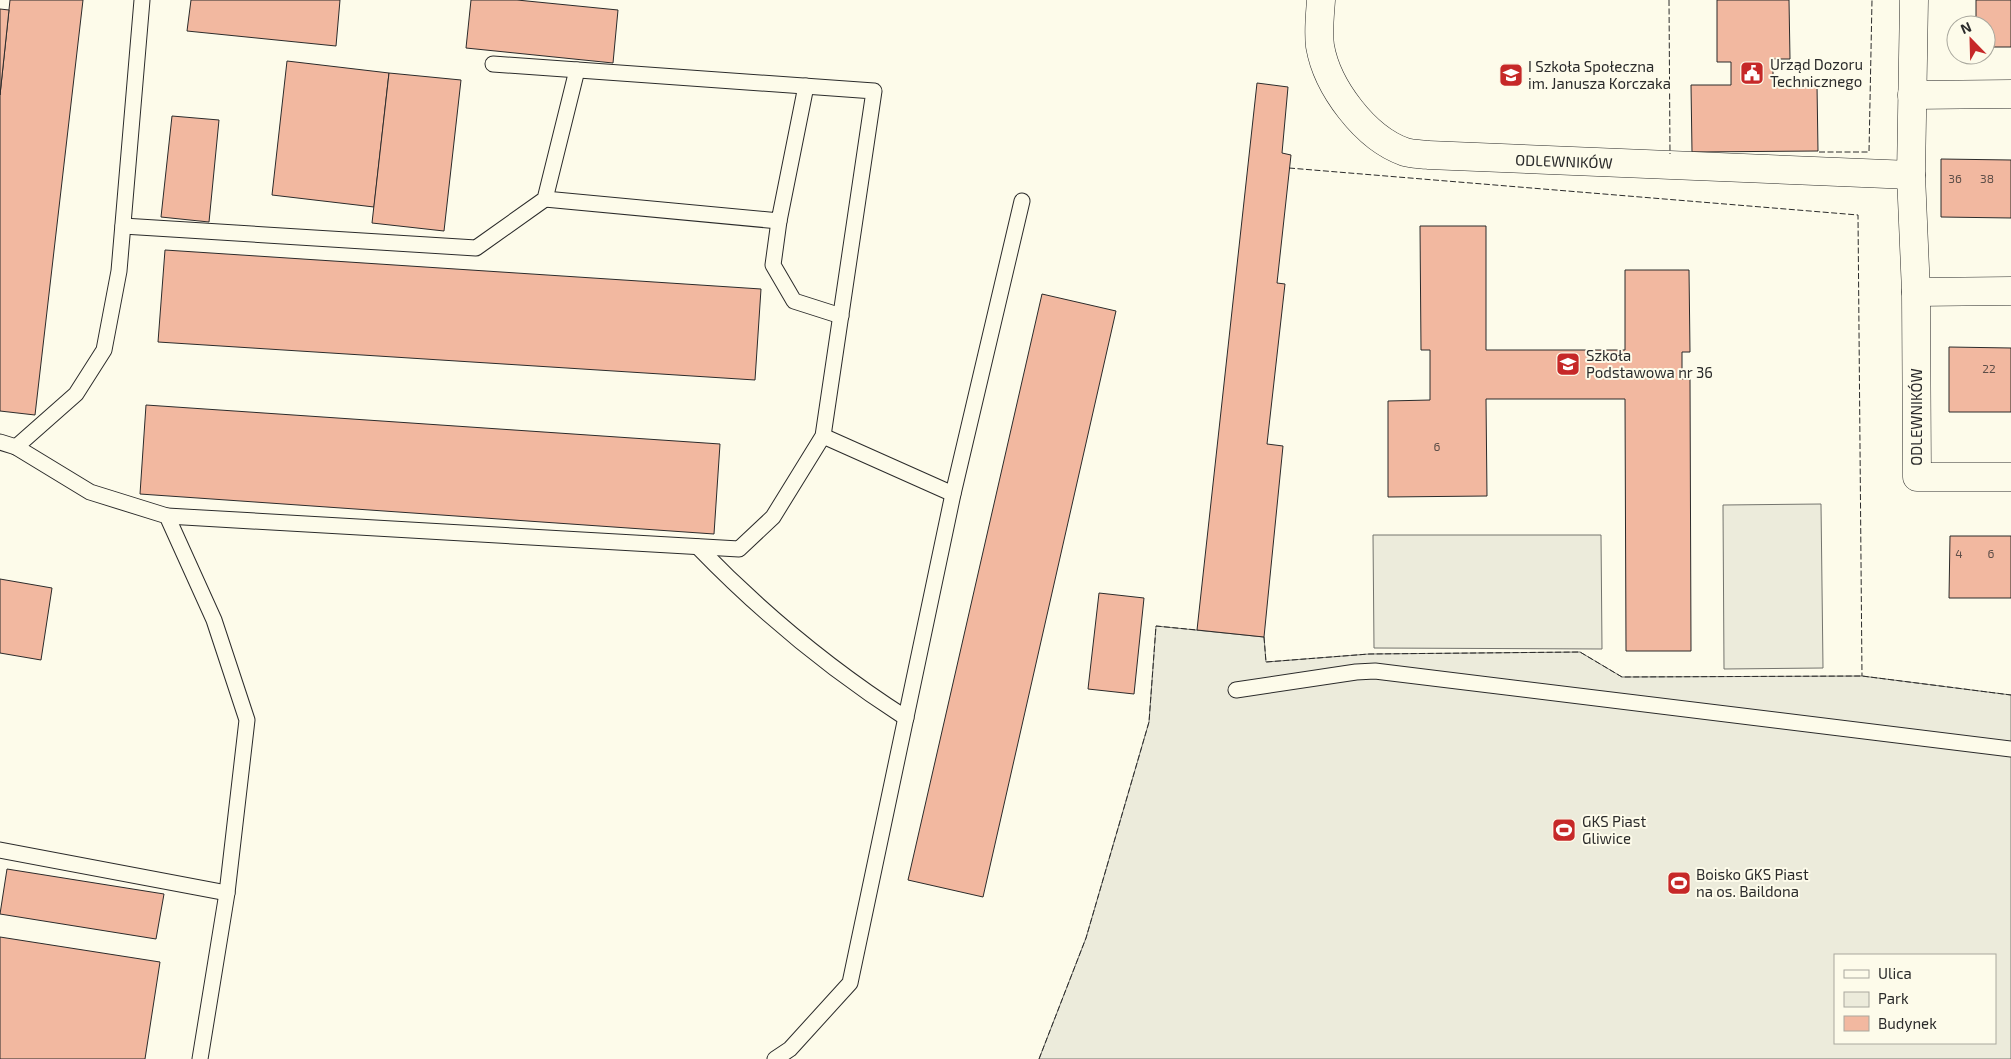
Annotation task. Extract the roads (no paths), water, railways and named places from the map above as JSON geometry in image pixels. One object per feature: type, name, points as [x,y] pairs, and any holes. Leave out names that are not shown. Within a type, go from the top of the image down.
[{"type":"street","name":"ODLEWNIKÓW","points":[[1321,0],[1320,47],[1326,68],[1339,95],[1368,128],[1390,145],[1406,152],[1428,155],[1911,175]]},
{"type":"street","name":"ODLEWNIKÓW","points":[[1914,0],[1911,175],[1916,292],[1917,477],[2011,477]]},
{"type":"street","points":[[1912,96],[2011,94]]},
{"type":"street","points":[[1916,292],[2011,291]]},
{"type":"lane","points":[[16,447],[76,394],[104,350],[119,271],[142,0]]},
{"type":"lane","points":[[0,442],[16,447],[90,492],[167,516],[739,549],[773,517],[823,436],[874,91],[493,64]]},
{"type":"lane","points":[[123,226],[476,248],[545,199],[577,70]]},
{"type":"lane","points":[[806,86],[779,221],[773,265],[794,301],[841,316]]},
{"type":"lane","points":[[545,199],[779,221]]},
{"type":"lane","points":[[775,1059],[790,1049],[850,983],[953,494],[1022,201]]},
{"type":"lane","points":[[823,436],[953,494]]},
{"type":"lane","points":[[167,516],[214,620],[247,720],[227,893],[200,1059]]},
{"type":"lane","points":[[698,547],[737,588],[802,642],[874,698],[906,718]]},
{"type":"lane","points":[[1236,690],[1375,670],[2011,749]]},
{"type":"lane","points":[[0,850],[227,893]]},
{"type":"place","name":"Urząd Dozoru Technicznego","points":[[1752,73]]},
{"type":"place","name":"I Szkoła Społeczna im. Janusza Korczaka","points":[[1511,75]]},
{"type":"place","name":"Szkoła Podstawowa nr 36","points":[[1568,364]]},
{"type":"place","name":"GKS Piast Gliwice","points":[[1564,830]]},
{"type":"place","name":"Boisko GKS Piast na os. Baildona","points":[[1679,883]]}]
